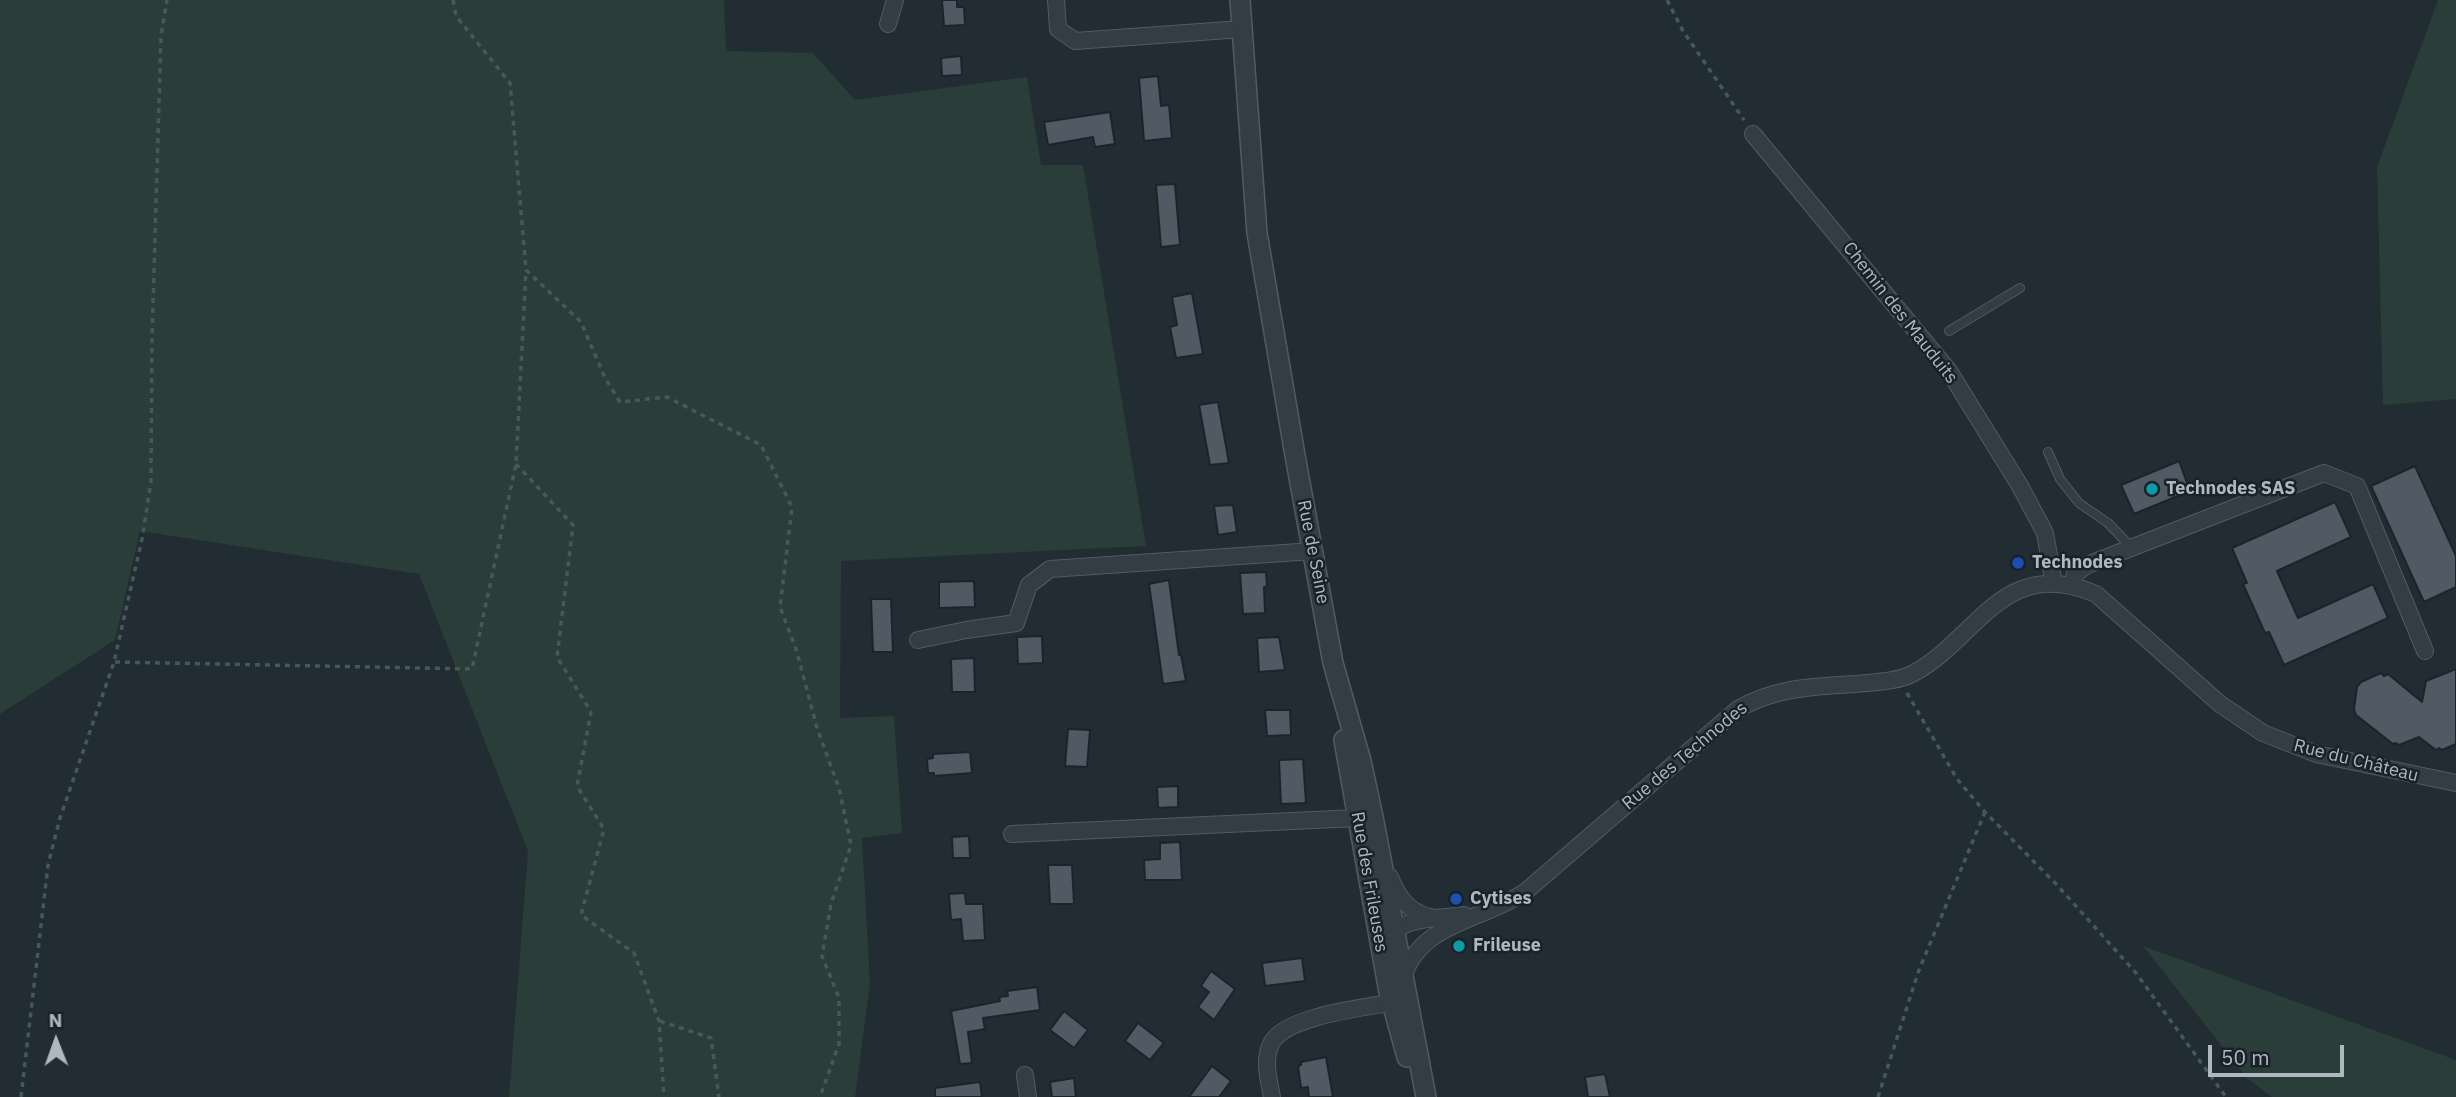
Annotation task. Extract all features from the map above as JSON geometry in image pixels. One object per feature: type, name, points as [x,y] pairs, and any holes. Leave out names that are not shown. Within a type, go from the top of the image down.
[{"type":"street","points":[[888,24],[895,0]]},
{"type":"street","points":[[1056,0],[1058,29],[1075,41],[1242,29]]},
{"type":"street","name":"Rue de Seine","points":[[1240,0],[1257,233],[1333,663],[1361,761],[1380,849],[1387,936],[1402,979],[1399,1001]]},
{"type":"street","name":"Chemin des Mauduits","points":[[1753,134],[1949,371],[2020,486],[2045,534],[2054,584]]},
{"type":"street","points":[[2072,586],[2080,569],[2324,473],[2357,486],[2425,651]]},
{"type":"street","points":[[918,640],[1016,623],[1029,585],[1050,569],[1313,551]]},
{"type":"street","name":"Rue des Technodes","points":[[1402,979],[1413,953],[1433,937],[1511,901],[1538,881],[1722,720],[1755,699],[1783,690],[1900,678],[1912,674],[1940,655],[2001,599],[2031,586],[2072,586],[2096,594],[2129,624]]},
{"type":"street","name":"Rue du Château","points":[[2129,624],[2220,704],[2263,733],[2316,754],[2456,783]]},
{"type":"street","name":"Rue des Frileuses","points":[[1333,663],[1357,818],[1387,936],[1399,1001],[1401,1038],[1424,1097]]},
{"type":"street","points":[[1012,834],[1357,818]]},
{"type":"street","points":[[1380,849],[1397,894],[1404,902],[1420,914],[1441,918]]},
{"type":"street","name":"Rue des Technodes","points":[[1387,936],[1409,923],[1480,913]]},
{"type":"street","points":[[1387,936],[1412,942],[1433,937]]},
{"type":"street","points":[[1272,1097],[1266,1065],[1271,1042],[1292,1024],[1399,1001]]},
{"type":"street","points":[[1025,1076],[1028,1097]]},
{"type":"lane","points":[[1950,331],[2021,288]]},
{"type":"lane","points":[[2049,452],[2060,479],[2079,503],[2108,523],[2132,548]]},
{"type":"path","points":[[20,1097],[48,865],[60,818],[114,662],[142,539],[151,482],[152,339],[161,50],[167,0]]},
{"type":"path","points":[[114,662],[472,669],[516,464],[526,270],[510,83],[456,16],[453,0]]},
{"type":"path","points":[[1667,0],[1683,31],[1753,134]]},
{"type":"path","points":[[526,270],[581,321],[605,378],[620,402],[667,397],[761,445],[792,507],[780,607],[797,652],[817,728],[839,788],[851,845],[831,904],[822,956],[839,998],[839,1044],[820,1097]]},
{"type":"path","points":[[516,464],[573,525],[557,657],[591,712],[577,786],[604,830],[582,915],[634,953],[660,1021],[664,1097]]},
{"type":"path","points":[[1900,678],[1946,760],[1985,812],[2057,885],[2136,973],[2226,1097]]},
{"type":"path","points":[[1878,1097],[1919,970],[1985,812]]},
{"type":"path","points":[[660,1021],[711,1038],[719,1097]]},
{"type":"green space","points":[[0,0],[724,0],[726,51],[813,53],[855,100],[1027,77],[1041,165],[1083,165],[1146,546],[841,561],[840,718],[894,716],[902,833],[862,838],[870,984],[855,1097],[509,1097],[528,851],[419,574],[140,531],[115,640],[0,714]]},
{"type":"green space","points":[[2438,0],[2456,0],[2456,399],[2383,405],[2377,167]]},
{"type":"green space","points":[[2143,946],[2456,1060],[2456,1097],[2272,1097],[2247,1078]]},
{"type":"building","points":[[942,0],[957,0],[957,7],[964,7],[965,25],[944,26]]},
{"type":"building","points":[[961,56],[962,75],[942,76],[941,58]]},
{"type":"building","points":[[1158,76],[1161,106],[1169,105],[1172,138],[1144,141],[1139,78]]},
{"type":"building","points":[[1110,112],[1115,144],[1095,147],[1093,137],[1048,145],[1044,122]]},
{"type":"building","points":[[1175,184],[1180,245],[1161,247],[1156,185]]},
{"type":"building","points":[[1192,293],[1203,354],[1176,358],[1170,327],[1177,325],[1172,297]]},
{"type":"building","points":[[1218,402],[1229,463],[1210,465],[1199,405]]},
{"type":"building","name":"Technodes SAS","points":[[2179,461],[2190,491],[2134,514],[2121,485]]},
{"type":"building","points":[[2415,466],[2456,556],[2456,587],[2424,602],[2371,486]]},
{"type":"building","points":[[2335,502],[2351,537],[2277,571],[2298,618],[2373,584],[2388,618],[2284,665],[2269,632],[2265,633],[2243,584],[2247,583],[2232,548]]},
{"type":"building","points":[[1233,505],[1237,532],[1218,535],[1214,506]]},
{"type":"building","points":[[1266,572],[1265,613],[1243,614],[1240,573]]},
{"type":"building","points":[[1169,580],[1179,655],[1186,681],[1163,684],[1149,584]]},
{"type":"building","points":[[974,581],[975,607],[939,608],[939,582]]},
{"type":"building","points":[[871,599],[891,599],[893,652],[873,652]]},
{"type":"building","points":[[1042,636],[1043,663],[1018,664],[1017,637]]},
{"type":"building","points":[[1279,637],[1285,670],[1259,672],[1257,638]]},
{"type":"building","points":[[974,658],[975,692],[952,692],[951,659]]},
{"type":"building","points":[[2456,669],[2456,744],[2436,750],[2419,737],[2399,745],[2393,744],[2356,715],[2354,709],[2357,687],[2361,682],[2381,673],[2384,676],[2388,674],[2422,702],[2426,681]]},
{"type":"building","points":[[1265,710],[1290,710],[1291,735],[1267,736]]},
{"type":"building","points":[[1068,729],[1090,730],[1087,767],[1065,766]]},
{"type":"building","points":[[970,752],[972,773],[934,776],[934,773],[928,773],[927,759],[933,758],[933,754]]},
{"type":"building","points":[[1303,759],[1306,803],[1281,804],[1279,760]]},
{"type":"building","points":[[1178,786],[1178,807],[1158,808],[1157,787]]},
{"type":"building","points":[[969,836],[970,858],[953,858],[952,837]]},
{"type":"building","points":[[1180,842],[1182,880],[1145,880],[1144,860],[1160,859],[1160,843]]},
{"type":"building","points":[[1048,865],[1072,865],[1074,904],[1050,904]]},
{"type":"building","points":[[965,893],[966,904],[983,904],[985,940],[963,941],[961,919],[951,920],[949,894]]},
{"type":"building","points":[[1302,958],[1305,981],[1265,986],[1262,963]]},
{"type":"building","points":[[1211,971],[1235,989],[1214,1020],[1198,1007],[1209,992],[1201,986]]},
{"type":"building","points":[[1037,987],[1040,1010],[983,1018],[985,1029],[968,1032],[972,1063],[960,1064],[951,1011],[1000,1001],[999,997],[1008,996],[1007,991]]},
{"type":"building","points":[[1064,1011],[1088,1030],[1074,1048],[1050,1030]]},
{"type":"building","points":[[1138,1023],[1164,1043],[1150,1060],[1125,1041]]},
{"type":"building","points":[[1326,1057],[1333,1097],[1309,1097],[1308,1087],[1301,1088],[1298,1066],[1301,1062]]},
{"type":"building","points":[[1212,1066],[1231,1081],[1219,1097],[1189,1097]]},
{"type":"building","points":[[1605,1074],[1610,1097],[1588,1097],[1585,1077]]},
{"type":"building","points":[[1074,1078],[1076,1097],[1052,1097],[1050,1082]]},
{"type":"building","points":[[980,1082],[982,1097],[935,1097],[935,1088]]},
{"type":"place","name":"Technodes SAS","points":[[2152,489]]},
{"type":"place","name":"Technodes","points":[[2018,563]]},
{"type":"place","name":"Cytises","points":[[1456,899]]},
{"type":"place","name":"Frileuse","points":[[1459,946]]}]
